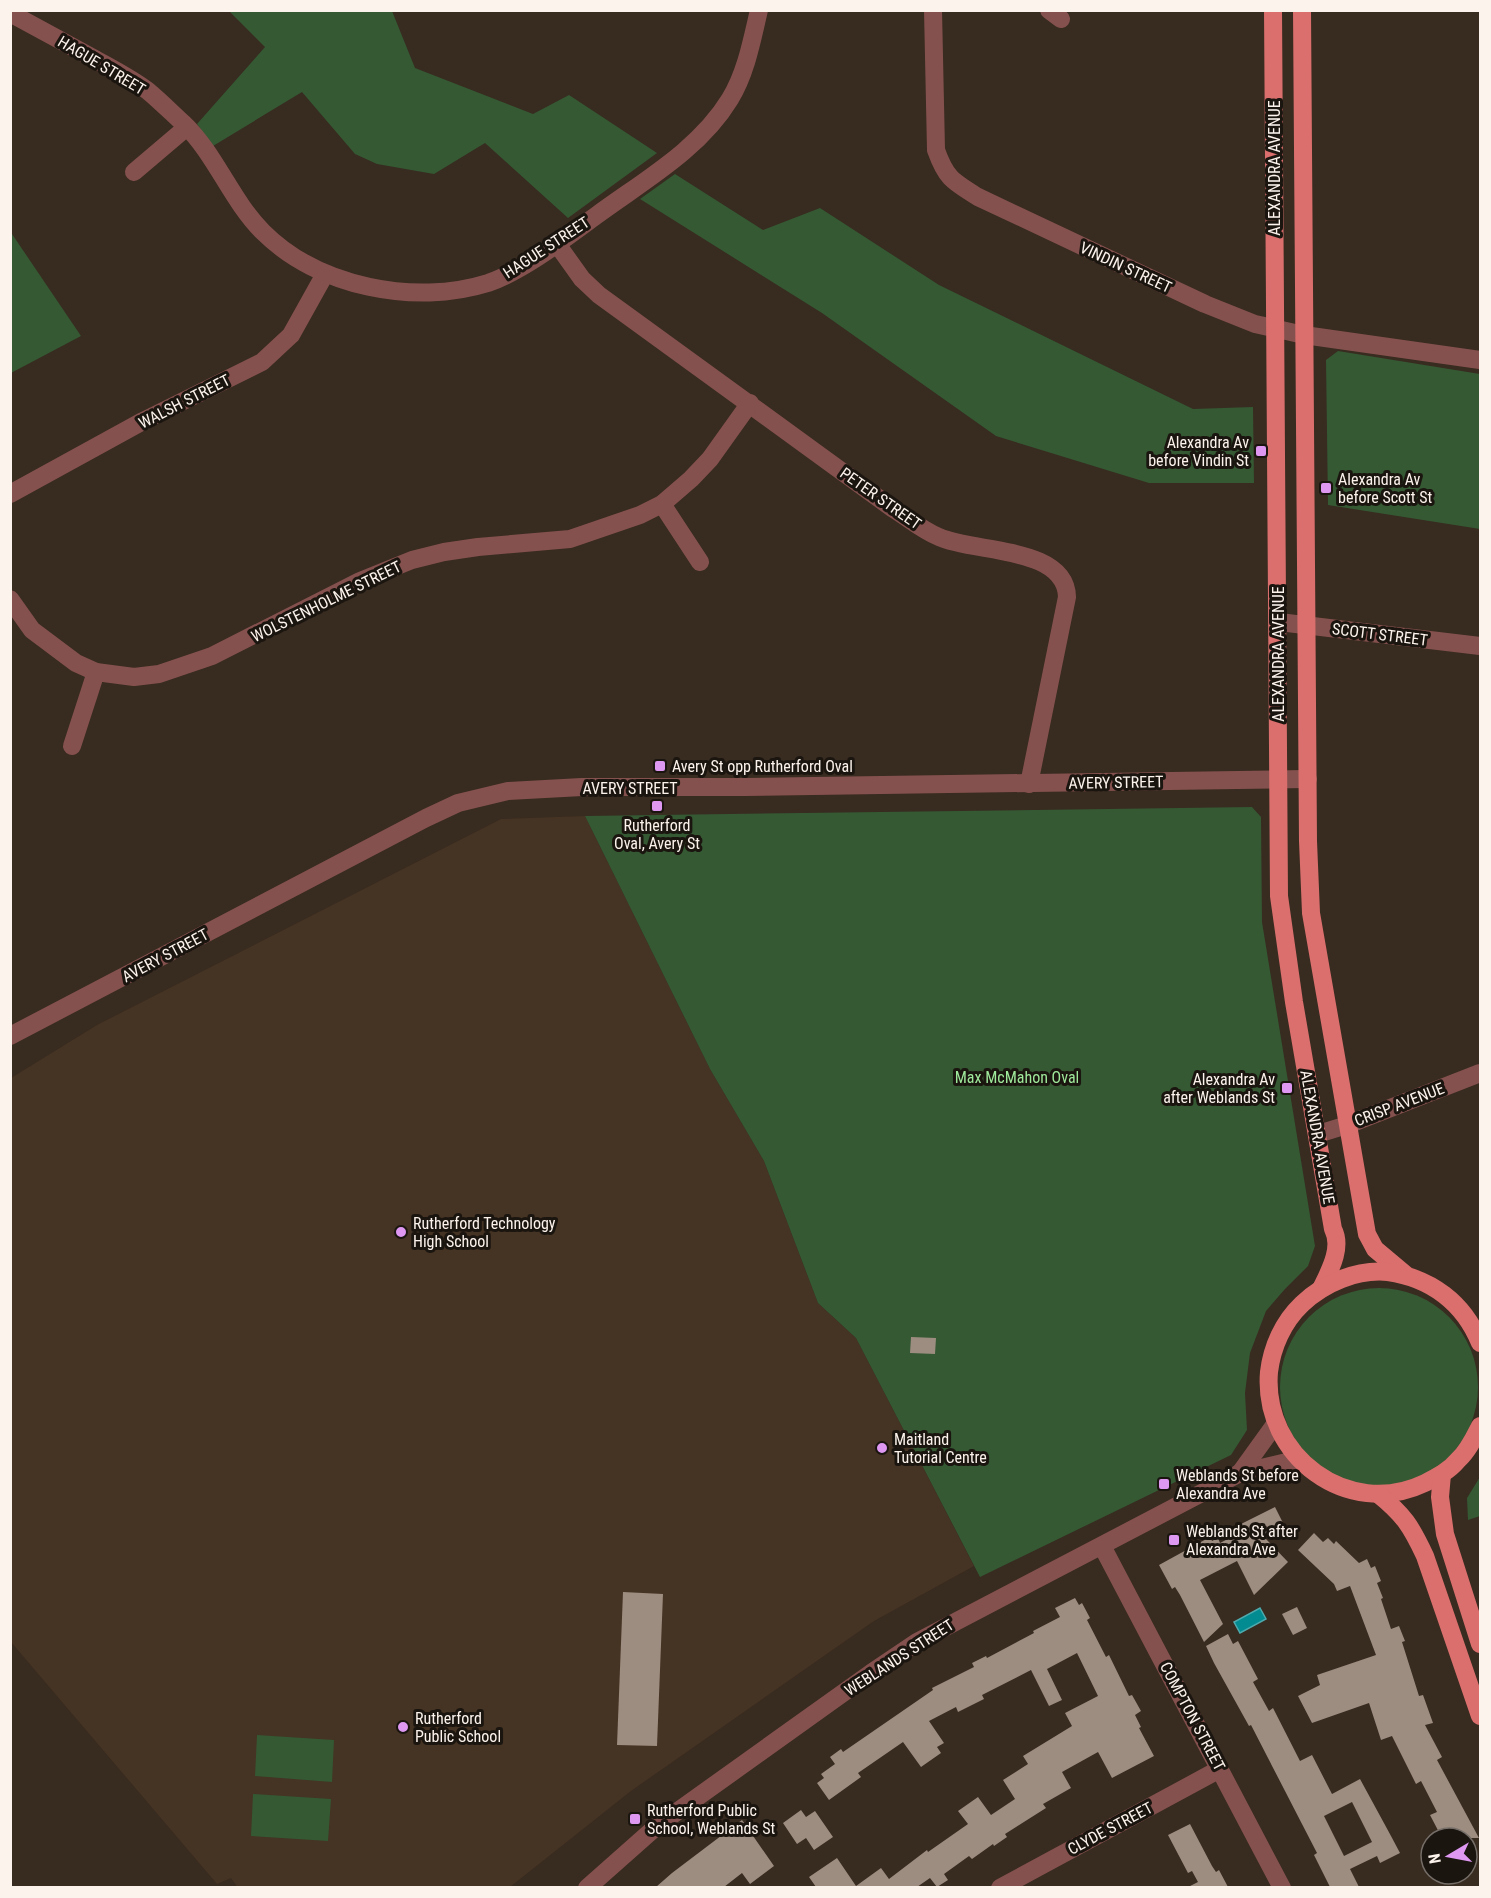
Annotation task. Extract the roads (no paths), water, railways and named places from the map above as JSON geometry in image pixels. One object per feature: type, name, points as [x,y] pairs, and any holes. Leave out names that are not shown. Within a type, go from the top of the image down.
[{"type":"main road","name":"ALEXANDRA AVENUE","points":[[1273,10],[1279,622],[1277,780],[1279,896],[1282,926],[1335,1233],[1336,1249],[1333,1265],[1321,1289]]},
{"type":"main road","name":"ALEXANDRA AVENUE","points":[[1302,10],[1311,913],[1367,1234],[1375,1249],[1406,1275]]},
{"type":"main road","points":[[1480,1343],[1477,1324],[1455,1302],[1432,1285],[1406,1275],[1386,1272],[1366,1273],[1346,1277],[1321,1289],[1296,1310],[1284,1326],[1275,1344],[1270,1364],[1269,1384],[1270,1404],[1276,1423],[1285,1441],[1299,1459],[1316,1474],[1335,1485],[1356,1491],[1378,1494],[1412,1489],[1442,1474],[1459,1460],[1472,1443],[1480,1426]]},
{"type":"main road","points":[[1442,1474],[1440,1497],[1444,1534],[1480,1644]]},
{"type":"main road","points":[[1378,1494],[1400,1512],[1415,1534],[1480,1716]]},
{"type":"street","name":"HAGUE STREET","points":[[10,13],[128,77],[148,91],[187,127],[209,154],[263,232],[288,252],[325,274],[379,288],[419,293],[442,293],[489,282],[508,273],[557,244],[686,149],[708,128],[731,99],[746,61],[759,10]]},
{"type":"street","name":"VINDIN STREET","points":[[933,10],[936,150],[944,171],[956,184],[978,197],[1204,304],[1275,330],[1480,360]]},
{"type":"street","points":[[134,171],[187,127]]},
{"type":"street","name":"PETER STREET","points":[[557,244],[582,279],[599,295],[892,507],[939,538],[1036,559],[1052,567],[1064,579],[1067,597],[1029,784]]},
{"type":"street","name":"WALSH STREET","points":[[10,494],[143,421],[262,363],[291,335],[325,274]]},
{"type":"street","name":"WOLSTENHOLME STREET","points":[[10,599],[32,630],[76,663],[96,672],[134,677],[159,674],[212,656],[360,581],[412,560],[478,547],[570,539],[640,515],[662,504],[691,479],[710,459],[750,403]]},
{"type":"street","points":[[662,504],[700,562]]},
{"type":"street","name":"SCOTT STREET","points":[[1279,622],[1480,646]]},
{"type":"street","points":[[72,746],[96,672]]},
{"type":"street","name":"AVERY STREET","points":[[10,1036],[426,818],[458,803],[508,790],[582,787],[1308,780]]},
{"type":"street","name":"CRISP AVENUE","points":[[1318,1134],[1480,1073]]},
{"type":"street","name":"WEBLANDS STREET","points":[[1240,1473],[1276,1423]]},
{"type":"street","name":"WEBLANDS STREET","points":[[587,1887],[657,1826],[917,1642],[1240,1473],[1299,1459]]},
{"type":"street","name":"COMPTON STREET","points":[[1102,1546],[1282,1887]]},
{"type":"street","name":"CLYDE STREET","points":[[1001,1887],[1220,1769]]},
{"type":"water","points":[[1260,1608],[1266,1619],[1240,1633],[1234,1622]]},
{"type":"place","name":"Alexandra Av before Vindin St","points":[[1261,451]]},
{"type":"place","name":"Alexandra Av before Scott St","points":[[1326,488]]},
{"type":"place","name":"Avery St opp Rutherford Oval","points":[[660,766]]},
{"type":"place","name":"Rutherford Oval, Avery St","points":[[657,806]]},
{"type":"place","name":"Alexandra Av after Weblands St","points":[[1287,1088]]},
{"type":"place","name":"Rutherford Technology High School","points":[[401,1232]]},
{"type":"place","name":"Maitland Tutorial Centre","points":[[882,1448]]},
{"type":"place","name":"Weblands St before Alexandra Ave","points":[[1164,1484]]},
{"type":"place","name":"Weblands St after Alexandra Ave","points":[[1174,1540]]},
{"type":"place","name":"Rutherford Public School","points":[[403,1727]]},
{"type":"place","name":"Rutherford Public School, Weblands St","points":[[635,1819]]},
{"type":"park label","name":"Max McMahon Oval","points":[[1017,1077]]}]
